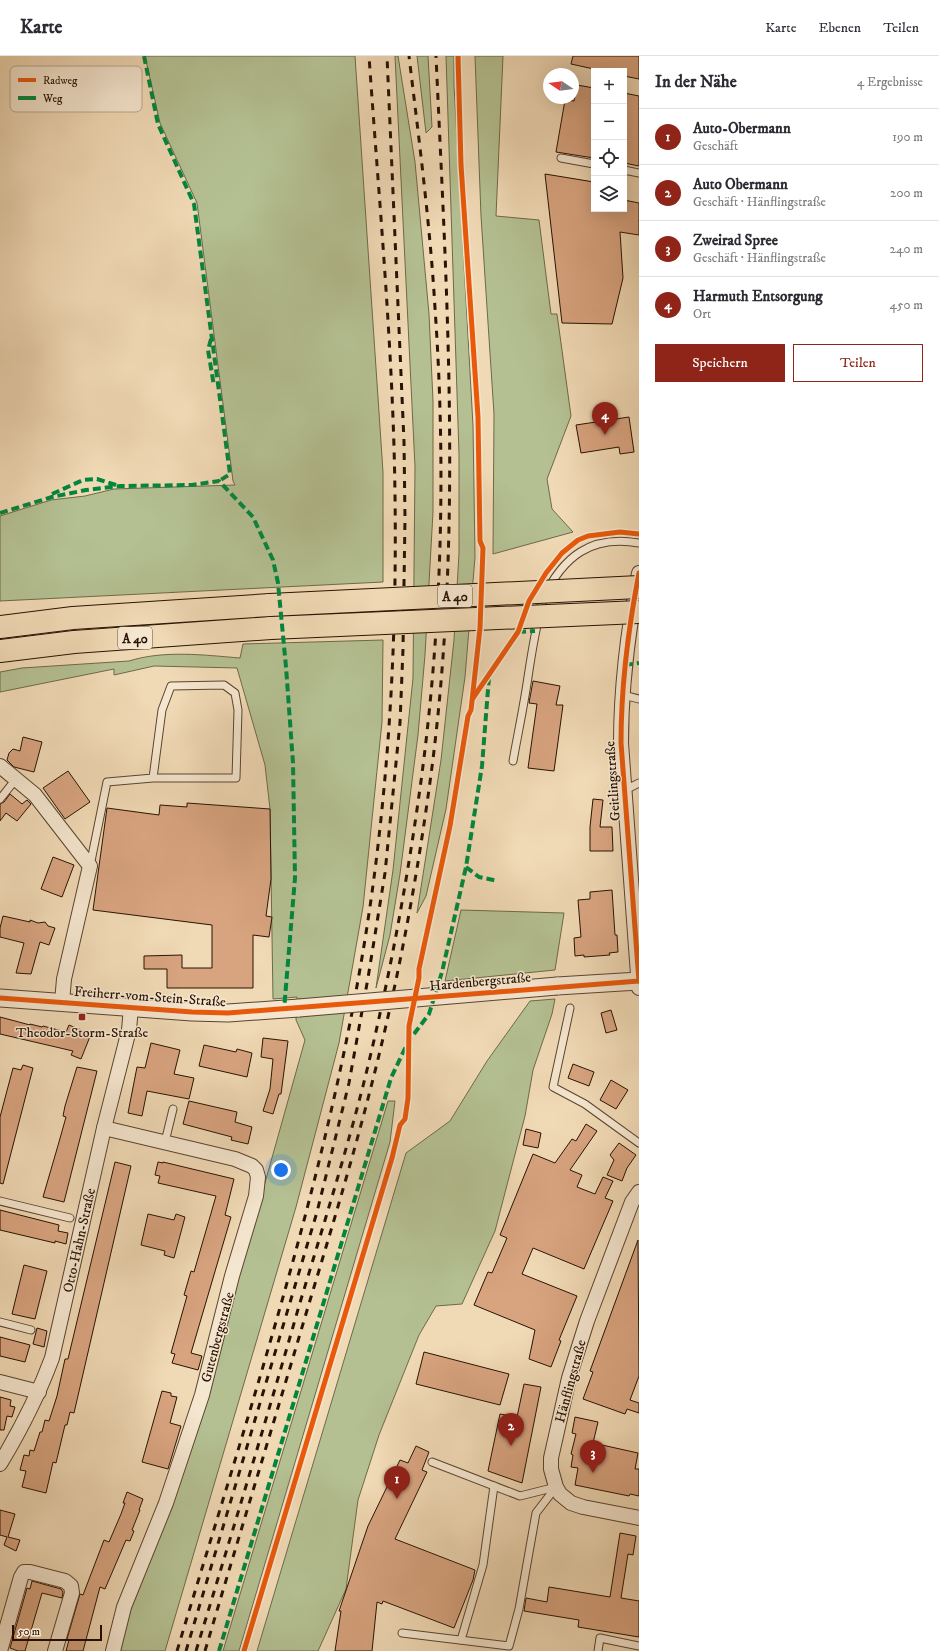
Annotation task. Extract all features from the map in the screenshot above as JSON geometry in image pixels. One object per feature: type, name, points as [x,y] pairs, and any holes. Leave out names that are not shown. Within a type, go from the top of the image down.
[{"type":"highway","name":"A 40","points":[[0,627],[73,618],[270,605],[639,587]]},
{"type":"highway","name":"A 40","points":[[0,651],[74,642],[271,628],[639,612]]},
{"type":"street","name":"Geitlingstraße","points":[[639,573],[629,628],[623,695],[621,743],[639,988]]},
{"type":"street","points":[[0,766],[35,795],[90,866],[64,979],[62,1002]]},
{"type":"street","name":"Hardenbergstraße","points":[[299,1008],[557,986],[639,981]]},
{"type":"street","name":"Freiherr-vom-Stein-Straße","points":[[0,998],[192,1012],[228,1013],[299,1008]]},
{"type":"street","name":"Otto-Hahn-Straße","points":[[0,1464],[25,1422],[39,1392],[52,1358],[104,1128],[129,1030],[131,1007]]},
{"type":"street","name":"Gutenbergstraße","points":[[104,1128],[234,1159],[252,1166],[256,1170],[258,1177],[256,1196],[232,1276],[202,1395],[166,1503],[124,1607],[113,1651]]},
{"type":"street","name":"Hänflingstraße","points":[[639,1192],[632,1202],[594,1301],[568,1378],[551,1458],[551,1469],[556,1487],[560,1494],[571,1503],[583,1507],[639,1518]]},
{"type":"street","points":[[0,1382],[39,1392]]},
{"type":"street","points":[[0,1651],[21,1577],[24,1572],[30,1572],[65,1581],[71,1586],[72,1594],[55,1651]]},
{"type":"lane","points":[[561,158],[591,163]]},
{"type":"lane","points":[[627,171],[639,173]]},
{"type":"lane","points":[[513,761],[542,600],[558,575],[571,559],[587,547],[603,542],[639,543]]},
{"type":"lane","points":[[90,866],[107,782],[153,778],[236,778],[238,710],[235,693],[224,685],[171,686],[162,710],[153,778]]},
{"type":"lane","points":[[623,695],[639,699]]},
{"type":"lane","points":[[0,800],[16,779]]},
{"type":"lane","points":[[624,790],[639,783]]},
{"type":"lane","points":[[570,1008],[553,1087],[585,1104],[639,1143]]},
{"type":"lane","points":[[165,1142],[173,1109]]},
{"type":"lane","points":[[0,1201],[70,1218]]},
{"type":"lane","points":[[0,1322],[31,1330]]},
{"type":"lane","points":[[432,1462],[520,1496],[556,1487]]},
{"type":"lane","points":[[461,1640],[483,1565],[494,1486]]},
{"type":"lane","points":[[402,1634],[510,1646],[519,1610],[536,1513],[556,1487]]},
{"type":"lane","points":[[598,1651],[600,1638],[639,1646]]},
{"type":"green space","points":[[145,56],[355,56],[383,472],[383,582],[0,601],[0,516],[51,500],[85,496],[114,489],[235,485],[233,481],[197,203],[160,123]]},
{"type":"green space","points":[[395,56],[398,56],[415,162],[429,314],[433,401],[433,512],[425,655],[418,735],[400,874],[390,935],[376,988],[393,870],[413,678],[415,467]]},
{"type":"green space","points":[[417,56],[428,56],[432,127],[426,133]]},
{"type":"green space","points":[[446,56],[454,56],[454,85],[473,426],[475,557],[465,677],[446,809],[426,896],[417,913],[441,760],[454,640],[459,553],[459,454]]},
{"type":"green space","points":[[475,56],[503,56],[496,216],[539,220],[551,314],[557,314],[571,416],[547,479],[552,509],[573,532],[493,554],[494,414],[481,216]]},
{"type":"green space","points":[[383,640],[382,722],[363,907],[339,1043],[296,1207],[165,1651],[119,1651],[131,1603],[238,1279],[305,1040],[296,1020],[297,997],[273,999],[270,809],[265,765],[237,668],[154,666],[114,675],[114,669],[0,692],[0,672],[22,668],[129,661],[156,655],[170,654],[240,658],[243,644]]},
{"type":"green space","points":[[461,910],[564,913],[555,970],[445,981]]},
{"type":"green space","points":[[555,999],[552,1014],[533,1070],[525,1116],[495,1231],[462,1304],[436,1306],[419,1335],[379,1435],[358,1500],[346,1589],[318,1651],[257,1651],[406,1153],[450,1121],[487,1061],[530,1001]]},
{"type":"green space","points":[[388,1101],[395,1101],[390,1142],[239,1651],[223,1651]]},
{"type":"building","points":[[573,56],[639,56],[639,79],[627,77],[627,68],[591,68],[571,64]]},
{"type":"building","points":[[579,85],[591,87],[591,158],[556,152],[564,104],[579,104]]},
{"type":"building","points":[[627,94],[639,96],[639,166],[627,164]]},
{"type":"building","points":[[545,174],[591,182],[591,212],[627,212],[627,201],[639,203],[639,235],[620,232],[623,278],[612,324],[562,323]]},
{"type":"building","points":[[629,417],[634,452],[620,454],[619,447],[581,453],[576,425]]},
{"type":"building","points":[[533,681],[560,686],[556,705],[563,705],[554,771],[528,768],[537,704],[529,703]]},
{"type":"building","points":[[23,737],[42,742],[34,772],[14,767],[7,760],[9,753],[13,749],[20,751]]},
{"type":"building","points":[[68,771],[90,802],[65,819],[43,788]]},
{"type":"building","points":[[10,794],[22,804],[27,800],[31,804],[17,821],[6,813],[0,821],[0,804],[4,802]]},
{"type":"building","points":[[593,799],[603,800],[600,827],[612,827],[613,851],[590,851],[590,827]]},
{"type":"building","points":[[187,803],[270,809],[271,879],[266,916],[272,917],[269,937],[253,935],[253,988],[167,988],[167,969],[144,969],[144,956],[182,955],[182,968],[212,968],[212,925],[93,910],[107,808],[159,815],[160,805],[187,807]]},
{"type":"building","points":[[53,857],[74,865],[62,897],[41,889]]},
{"type":"building","points":[[612,890],[615,935],[617,935],[618,952],[609,953],[610,955],[584,957],[584,955],[575,956],[574,938],[581,937],[578,900],[590,899],[590,892]]},
{"type":"building","points":[[3,916],[30,922],[30,920],[38,923],[45,922],[48,926],[55,928],[49,945],[40,942],[31,974],[16,973],[24,943],[0,937],[0,928]]},
{"type":"building","points":[[611,1010],[617,1030],[606,1033],[601,1013]]},
{"type":"building","points":[[0,1017],[66,1032],[69,1025],[91,1034],[81,1059],[71,1055],[73,1051],[0,1034]]},
{"type":"building","points":[[263,1038],[288,1041],[281,1094],[279,1094],[273,1114],[263,1111],[270,1089],[273,1059],[261,1057]]},
{"type":"building","points":[[151,1043],[180,1050],[174,1074],[194,1078],[189,1099],[147,1091],[142,1116],[128,1113],[137,1067],[145,1068]]},
{"type":"building","points":[[204,1045],[236,1052],[237,1049],[252,1053],[247,1077],[199,1066]]},
{"type":"building","points":[[573,1064],[594,1072],[589,1086],[568,1078]]},
{"type":"building","points":[[23,1065],[33,1068],[3,1184],[0,1183],[0,1117],[13,1068],[21,1070]]},
{"type":"building","points":[[77,1067],[97,1071],[64,1202],[43,1197],[66,1117],[63,1116],[65,1106]]},
{"type":"building","points":[[611,1080],[628,1090],[616,1109],[600,1100]]},
{"type":"building","points":[[189,1101],[237,1112],[235,1122],[252,1127],[248,1144],[231,1140],[232,1137],[183,1124]]},
{"type":"building","points":[[586,1124],[597,1131],[570,1170],[582,1175],[577,1187],[595,1194],[603,1177],[613,1181],[605,1198],[613,1201],[584,1269],[533,1248],[522,1274],[577,1296],[559,1340],[561,1341],[551,1367],[529,1359],[535,1330],[474,1305],[488,1272],[492,1273],[507,1238],[500,1235],[533,1154],[555,1163],[572,1139],[576,1141]]},
{"type":"building","points":[[526,1129],[541,1133],[538,1148],[523,1145]]},
{"type":"building","points":[[619,1143],[636,1155],[627,1168],[622,1181],[607,1175],[614,1160],[610,1155]]},
{"type":"building","points":[[115,1162],[131,1166],[74,1413],[70,1412],[67,1425],[65,1425],[56,1463],[53,1462],[46,1493],[22,1487],[26,1471],[20,1470],[24,1455],[29,1456],[30,1450],[34,1451],[45,1420],[49,1421],[57,1396],[65,1359],[68,1359]]},
{"type":"building","points":[[158,1162],[234,1179],[225,1215],[231,1217],[191,1353],[202,1356],[198,1370],[172,1363],[175,1354],[171,1353],[187,1296],[184,1295],[191,1271],[194,1272],[216,1196],[158,1183],[160,1176],[155,1175]]},
{"type":"building","points":[[0,1210],[59,1225],[58,1231],[68,1233],[66,1244],[55,1241],[55,1243],[0,1230]]},
{"type":"building","points":[[148,1214],[174,1220],[176,1214],[185,1217],[174,1258],[164,1255],[165,1251],[141,1245]]},
{"type":"building","points":[[638,1240],[639,1376],[630,1400],[639,1403],[639,1413],[627,1409],[625,1414],[583,1399],[593,1372],[590,1371]]},
{"type":"building","points":[[24,1265],[47,1271],[35,1319],[12,1314]]},
{"type":"building","points":[[37,1328],[47,1331],[44,1347],[33,1344]]},
{"type":"building","points":[[0,1337],[30,1345],[25,1362],[0,1356]]},
{"type":"building","points":[[424,1352],[509,1374],[500,1405],[416,1384]]},
{"type":"building","points":[[524,1384],[541,1387],[522,1483],[488,1471],[500,1414],[517,1417]]},
{"type":"building","points":[[162,1391],[171,1393],[171,1396],[177,1397],[170,1423],[181,1426],[168,1469],[142,1462]]},
{"type":"building","points":[[0,1397],[11,1400],[10,1406],[15,1407],[12,1417],[7,1416],[4,1430],[0,1430]]},
{"type":"building","points":[[575,1417],[598,1422],[593,1443],[638,1453],[635,1469],[639,1469],[639,1496],[630,1494],[629,1496],[575,1485],[578,1468],[571,1467],[573,1455],[571,1454],[576,1434],[572,1433]]},
{"type":"building","points":[[416,1446],[429,1452],[422,1470],[427,1472],[395,1539],[475,1570],[473,1580],[454,1628],[383,1601],[382,1604],[377,1602],[372,1651],[335,1651],[341,1611],[339,1611],[368,1526],[400,1460],[408,1463]]},
{"type":"building","points":[[127,1492],[143,1499],[132,1530],[134,1531],[130,1541],[126,1540],[105,1589],[100,1587],[83,1651],[66,1651],[69,1640],[67,1639],[80,1594],[83,1595],[104,1540],[109,1542],[125,1503],[123,1503]]},
{"type":"building","points":[[0,1510],[15,1514],[8,1537],[20,1540],[16,1551],[4,1545],[7,1537],[0,1535]]},
{"type":"building","points":[[620,1533],[636,1536],[633,1555],[628,1554],[621,1598],[639,1601],[639,1637],[578,1627],[579,1620],[524,1611],[526,1598],[547,1602],[549,1587],[610,1597]]},
{"type":"building","points":[[32,1581],[61,1589],[63,1592],[62,1598],[42,1593],[25,1651],[18,1651],[10,1648],[27,1588],[30,1589]]},
{"type":"railway","points":[[177,1651],[265,1361],[318,1167],[341,1069],[360,970],[375,870],[386,764],[393,658],[395,500],[390,349],[369,56]]},
{"type":"railway","points":[[186,1651],[317,1212],[349,1083],[385,873],[400,723],[405,518],[404,442],[387,56]]},
{"type":"railway","points":[[196,1651],[332,1196],[363,1086],[381,1011],[396,935],[410,858],[421,781],[434,663],[438,604],[441,486],[435,308],[424,182],[409,56]]},
{"type":"railway","points":[[205,1651],[333,1225],[364,1115],[397,973],[425,821],[440,692],[446,601],[449,510],[450,419],[448,329],[436,56]]},
{"type":"marked path","points":[[144,56],[158,124],[194,204],[230,474],[219,481]]},
{"type":"marked path","points":[[211,339],[208,350],[214,386]]},
{"type":"marked path","points":[[52,494],[83,480],[97,479],[116,485]]},
{"type":"marked path","points":[[0,513],[52,497],[86,490],[120,486],[192,485],[219,481],[253,517],[273,560],[278,583],[293,763],[295,878],[284,1010]]},
{"type":"marked path","points":[[518,632],[535,631]]},
{"type":"marked path","points":[[625,665],[639,663]]},
{"type":"marked path","points":[[219,1651],[391,1078],[408,1042],[429,1014],[442,972],[466,867],[482,766],[489,677]]},
{"type":"marked path","points":[[466,867],[479,877],[498,881]]},
{"type":"cycle path","points":[[244,1651],[392,1158],[400,1125],[405,1119],[408,1098],[409,1026],[419,978],[419,969],[450,826],[468,716],[471,710],[480,628],[483,548],[480,541],[478,417],[461,165],[458,56]]},
{"type":"cycle path","points":[[473,698],[518,632],[529,601],[546,573],[562,553],[578,540],[588,536],[620,532],[639,534]]},
{"type":"cycle path","points":[[639,573],[626,658],[622,700],[621,743],[639,981]]},
{"type":"cycle path","points":[[0,998],[192,1012],[228,1013],[639,981]]},
{"type":"place","name":"Harmuth Entsorgung","points":[[605,435]]},
{"type":"place","name":"Theodor-Storm-Straße","points":[[82,1017]]},
{"type":"place","name":"Auto Obermann","points":[[511,1446]]},
{"type":"place","name":"Zweirad Spree","points":[[593,1473]]},
{"type":"place","name":"Auto-Obermann","points":[[397,1499]]}]
